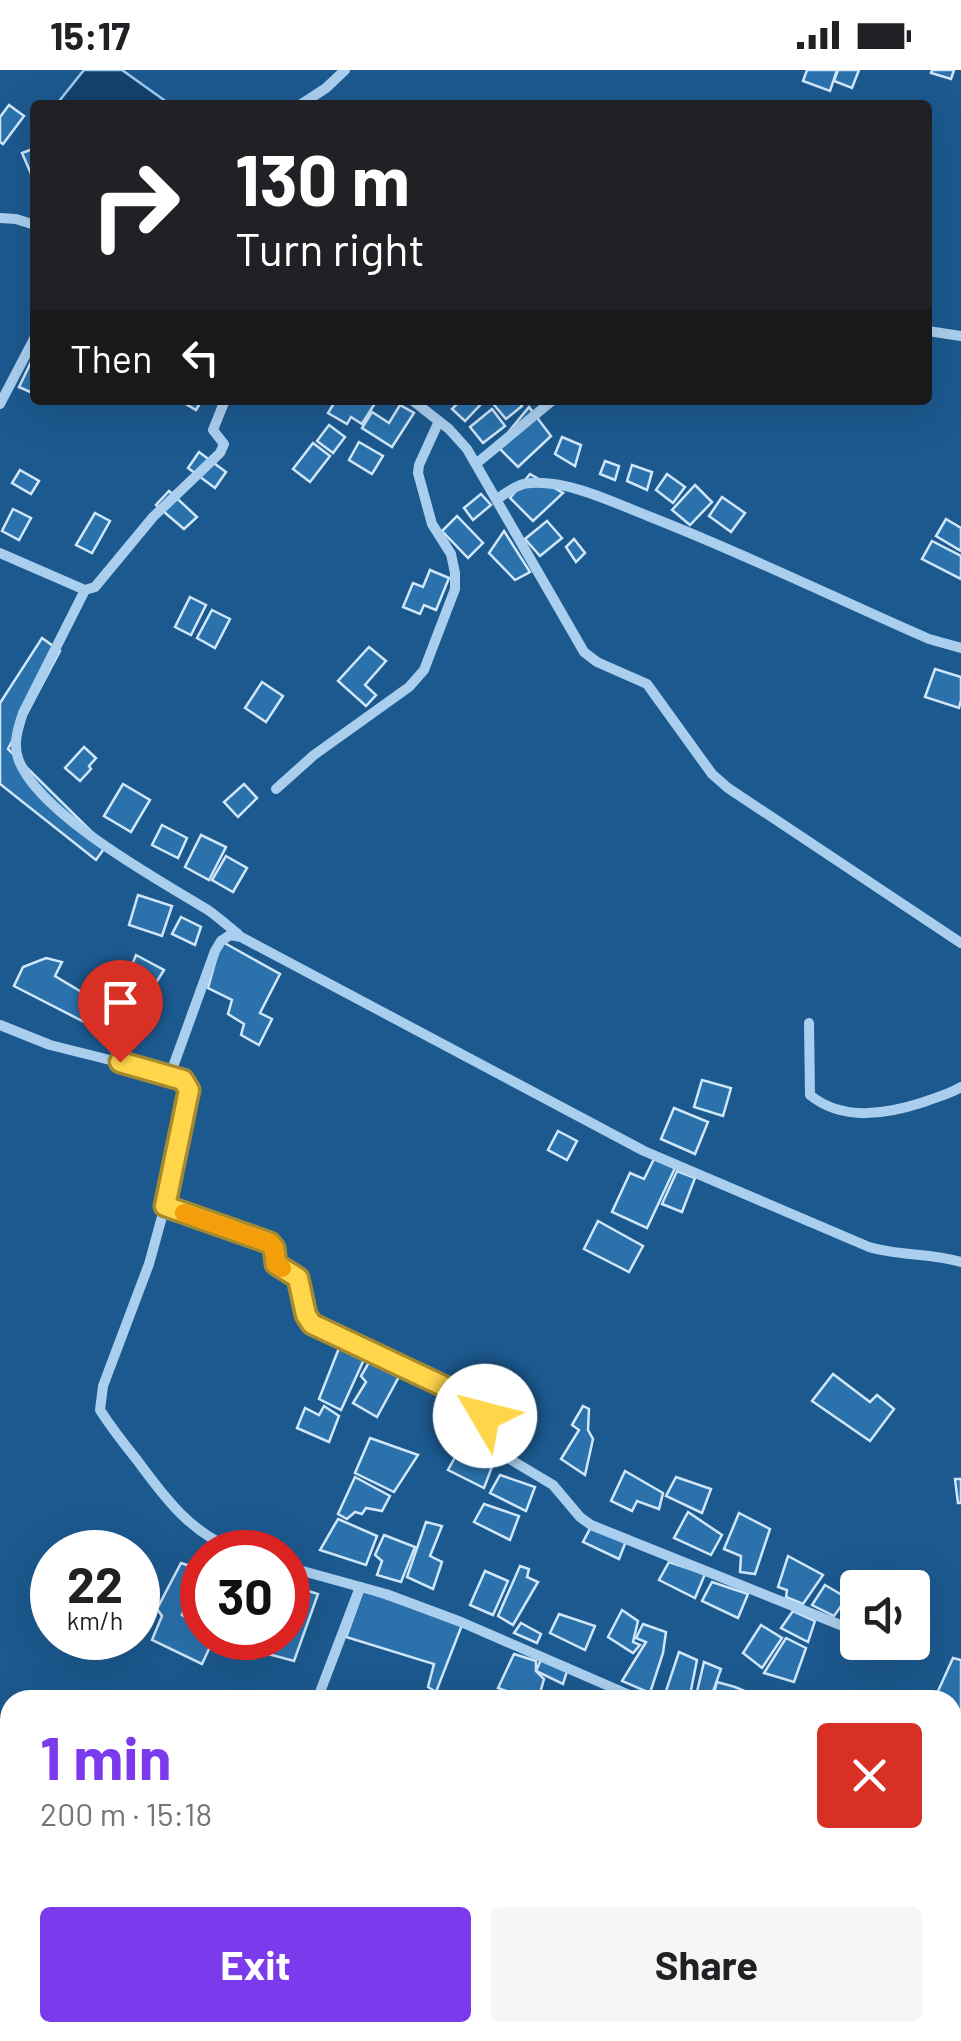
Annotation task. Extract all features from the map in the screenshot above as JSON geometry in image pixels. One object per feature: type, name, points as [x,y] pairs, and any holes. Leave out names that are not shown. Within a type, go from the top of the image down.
[{"type":"street","points":[[308,100],[345,70]]},
{"type":"street","points":[[0,218],[30,223]]},
{"type":"street","points":[[932,331],[961,336]]},
{"type":"street","points":[[0,404],[30,347]]},
{"type":"street","points":[[0,553],[85,590],[94,587],[148,523],[220,453],[224,444],[214,434],[213,426],[223,405]]},
{"type":"street","points":[[418,405],[458,438],[476,463],[590,658],[647,684],[719,782],[961,944]]},
{"type":"street","points":[[476,463],[546,405]]},
{"type":"street","points":[[276,789],[314,755],[409,687],[424,670],[450,605],[456,573],[451,554],[432,524],[418,473],[439,422]]},
{"type":"street","points":[[497,499],[522,484],[534,482],[601,497],[928,639],[961,648]]},
{"type":"street","points":[[85,590],[22,713],[16,735],[18,760],[32,782],[58,809],[116,854],[211,912],[242,937],[644,1152],[869,1247],[961,1262]]},
{"type":"street","points":[[170,1075],[215,951],[230,935],[242,937]]},
{"type":"street","points":[[809,1023],[810,1095],[832,1108],[856,1114],[896,1111],[961,1087]]},
{"type":"street","points":[[0,1025],[50,1045],[170,1075],[183,1080],[189,1090],[149,1264],[103,1386],[100,1410],[162,1495],[197,1530]]},
{"type":"street","points":[[165,1206],[270,1243],[276,1264],[298,1278],[306,1315],[312,1324],[482,1406],[486,1411],[478,1440],[553,1485],[591,1525],[840,1625]]},
{"type":"street","points":[[310,1574],[386,1594],[458,1621],[619,1690]]},
{"type":"street","points":[[321,1690],[360,1587]]},
{"type":"water","points":[[84,70],[122,70],[164,100],[60,100]]},
{"type":"building","points":[[807,70],[837,70],[830,91],[803,81]]},
{"type":"building","points":[[838,70],[859,70],[852,88],[834,81]]},
{"type":"building","points":[[954,70],[951,79],[931,73]]},
{"type":"building","points":[[9,105],[24,116],[3,144],[0,117]]},
{"type":"building","points":[[30,150],[30,171],[22,153]]},
{"type":"building","points":[[30,364],[30,392],[19,387]]},
{"type":"building","points":[[333,405],[374,405],[362,424],[351,417],[347,424],[328,413]]},
{"type":"building","points":[[400,405],[414,413],[392,447],[362,428],[372,412],[389,423]]},
{"type":"building","points":[[456,405],[480,405],[465,421],[452,409]]},
{"type":"building","points":[[494,405],[521,405],[522,406],[506,419]]},
{"type":"building","points":[[529,407],[551,436],[518,467],[497,446]]},
{"type":"building","points":[[492,409],[505,426],[483,443],[470,427]]},
{"type":"building","points":[[329,425],[345,437],[333,453],[317,441]]},
{"type":"building","points":[[562,437],[581,445],[575,466],[555,454]]},
{"type":"building","points":[[359,442],[383,456],[372,474],[349,460]]},
{"type":"building","points":[[313,443],[330,456],[310,482],[293,469]]},
{"type":"building","points":[[199,452],[226,472],[215,488],[188,468]]},
{"type":"building","points":[[605,461],[619,466],[615,480],[600,474]]},
{"type":"building","points":[[632,465],[652,472],[647,490],[627,481]]},
{"type":"building","points":[[20,470],[39,481],[31,494],[12,483]]},
{"type":"building","points":[[530,474],[563,493],[533,521],[510,498]]},
{"type":"building","points":[[667,474],[685,487],[673,503],[656,490]]},
{"type":"building","points":[[695,485],[712,502],[690,525],[672,510]]},
{"type":"building","points":[[169,491],[197,517],[184,529],[156,505]]},
{"type":"building","points":[[481,494],[491,505],[473,520],[464,508]]},
{"type":"building","points":[[722,497],[745,513],[731,532],[709,516]]},
{"type":"building","points":[[13,509],[31,518],[19,540],[2,531]]},
{"type":"building","points":[[95,513],[110,521],[92,553],[76,545]]},
{"type":"building","points":[[457,516],[483,543],[468,558],[442,531]]},
{"type":"building","points":[[946,519],[961,528],[961,551],[936,536]]},
{"type":"building","points":[[547,521],[562,538],[540,556],[525,539]]},
{"type":"building","points":[[504,531],[530,572],[515,580],[489,553]]},
{"type":"building","points":[[574,539],[585,553],[576,562],[566,547]]},
{"type":"building","points":[[932,541],[961,556],[961,579],[922,559]]},
{"type":"building","points":[[430,570],[449,578],[436,610],[424,605],[420,614],[403,607],[413,583],[423,587]]},
{"type":"building","points":[[190,597],[206,605],[191,635],[175,627]]},
{"type":"building","points":[[212,610],[230,619],[215,648],[197,638]]},
{"type":"building","points":[[42,638],[60,651],[8,749],[106,846],[96,860],[0,784],[0,703]]},
{"type":"building","points":[[369,647],[386,661],[365,685],[376,695],[366,706],[338,681]]},
{"type":"building","points":[[935,669],[961,677],[959,708],[925,697]]},
{"type":"building","points":[[262,682],[283,696],[266,722],[245,708]]},
{"type":"building","points":[[84,747],[96,758],[80,781],[65,768]]},
{"type":"building","points":[[123,784],[150,800],[131,832],[104,816]]},
{"type":"building","points":[[244,784],[257,798],[238,817],[224,802]]},
{"type":"building","points":[[162,825],[187,838],[178,858],[152,845]]},
{"type":"building","points":[[201,835],[226,847],[209,880],[185,867]]},
{"type":"building","points":[[226,856],[247,868],[233,892],[212,880]]},
{"type":"building","points":[[138,895],[172,906],[162,936],[129,925]]},
{"type":"building","points":[[181,917],[201,927],[195,945],[172,934]]},
{"type":"building","points":[[221,941],[280,974],[260,1013],[272,1019],[259,1045],[241,1035],[244,1024],[228,1014],[232,1000],[208,988]]},
{"type":"building","points":[[136,955],[164,970],[148,996],[125,982]]},
{"type":"building","points":[[46,958],[62,962],[55,976],[103,1005],[92,1026],[14,986],[23,967]]},
{"type":"building","points":[[702,1080],[731,1088],[723,1116],[694,1107]]},
{"type":"building","points":[[674,1108],[708,1122],[695,1154],[661,1139]]},
{"type":"building","points":[[558,1131],[577,1141],[567,1160],[548,1150]]},
{"type":"building","points":[[654,1159],[675,1168],[647,1228],[612,1212],[630,1173],[644,1179]]},
{"type":"building","points":[[677,1171],[695,1178],[682,1212],[662,1204]]},
{"type":"building","points":[[598,1221],[643,1246],[629,1272],[584,1249]]},
{"type":"building","points":[[351,1346],[366,1355],[341,1410],[319,1399],[339,1348],[347,1352]]},
{"type":"building","points":[[372,1357],[402,1371],[377,1417],[353,1403],[366,1382],[361,1376]]},
{"type":"building","points":[[833,1374],[870,1402],[877,1395],[894,1409],[870,1441],[812,1401]]},
{"type":"building","points":[[324,1406],[339,1416],[329,1442],[297,1428],[305,1408],[319,1415]]},
{"type":"building","points":[[583,1406],[589,1409],[588,1430],[593,1439],[585,1475],[561,1459],[579,1430],[572,1425]]},
{"type":"building","points":[[370,1438],[418,1455],[394,1492],[355,1473]]},
{"type":"building","points":[[458,1452],[493,1464],[484,1488],[448,1470]]},
{"type":"building","points":[[625,1471],[663,1493],[659,1509],[637,1501],[632,1511],[611,1501]]},
{"type":"building","points":[[500,1475],[535,1487],[526,1511],[490,1493]]},
{"type":"building","points":[[355,1477],[390,1496],[382,1511],[366,1508],[362,1514],[355,1512],[347,1519],[338,1514]]},
{"type":"building","points":[[676,1477],[711,1489],[702,1513],[666,1496]]},
{"type":"building","points":[[955,1479],[961,1479],[961,1503],[958,1503]]},
{"type":"building","points":[[484,1504],[519,1516],[510,1540],[474,1522]]},
{"type":"building","points":[[688,1512],[722,1535],[711,1555],[674,1538]]},
{"type":"building","points":[[739,1513],[770,1529],[755,1574],[740,1572],[741,1556],[724,1549]]},
{"type":"building","points":[[338,1519],[377,1536],[366,1565],[320,1550]]},
{"type":"building","points":[[426,1522],[442,1526],[430,1556],[442,1562],[433,1589],[407,1577]]},
{"type":"building","points":[[593,1523],[628,1536],[619,1559],[583,1542]]},
{"type":"building","points":[[384,1535],[415,1547],[401,1582],[377,1575],[382,1561],[375,1555]]},
{"type":"building","points":[[788,1556],[823,1575],[803,1604],[786,1597],[787,1590],[778,1587]]},
{"type":"building","points":[[669,1562],[705,1574],[695,1598],[659,1580]]},
{"type":"building","points":[[180,1565],[180,1653],[160,1644],[160,1603]]},
{"type":"building","points":[[520,1566],[529,1569],[527,1577],[538,1582],[513,1625],[498,1616]]},
{"type":"building","points":[[485,1571],[508,1581],[493,1615],[470,1605]]},
{"type":"building","points":[[712,1582],[748,1594],[738,1618],[702,1601]]},
{"type":"building","points":[[825,1585],[840,1594],[840,1608],[834,1616],[812,1605]]},
{"type":"building","points":[[363,1590],[462,1625],[437,1690],[428,1687],[434,1664],[346,1637]]},
{"type":"building","points":[[310,1592],[318,1594],[310,1616]]},
{"type":"building","points":[[622,1610],[638,1621],[633,1642],[640,1645],[633,1653],[608,1637]]},
{"type":"building","points":[[793,1611],[815,1621],[808,1642],[781,1628]]},
{"type":"building","points":[[559,1614],[595,1626],[585,1650],[550,1633]]},
{"type":"building","points":[[521,1623],[541,1634],[537,1643],[514,1633]]},
{"type":"building","points":[[643,1624],[666,1632],[651,1690],[622,1681],[646,1642],[636,1638]]},
{"type":"building","points":[[761,1625],[782,1638],[762,1668],[743,1653]]},
{"type":"building","points":[[786,1638],[806,1648],[794,1682],[764,1673]]},
{"type":"building","points":[[679,1652],[697,1660],[691,1690],[666,1690]]},
{"type":"building","points":[[514,1654],[536,1661],[536,1671],[544,1679],[541,1690],[498,1688]]},
{"type":"building","points":[[543,1655],[569,1665],[563,1684],[536,1671]]},
{"type":"building","points":[[953,1658],[961,1660],[961,1690],[939,1690]]},
{"type":"building","points":[[704,1662],[721,1669],[714,1690],[697,1690]]},
{"type":"building","points":[[717,1682],[742,1690],[715,1690]]},
{"type":"slow traffic","points":[[184,1213],[270,1243],[276,1264],[282,1268]]},
{"type":"route","points":[[120,1062],[183,1080],[189,1090],[165,1206],[270,1243],[276,1264],[300,1281],[306,1315],[312,1324],[477,1402],[486,1411],[485,1416]]}]
